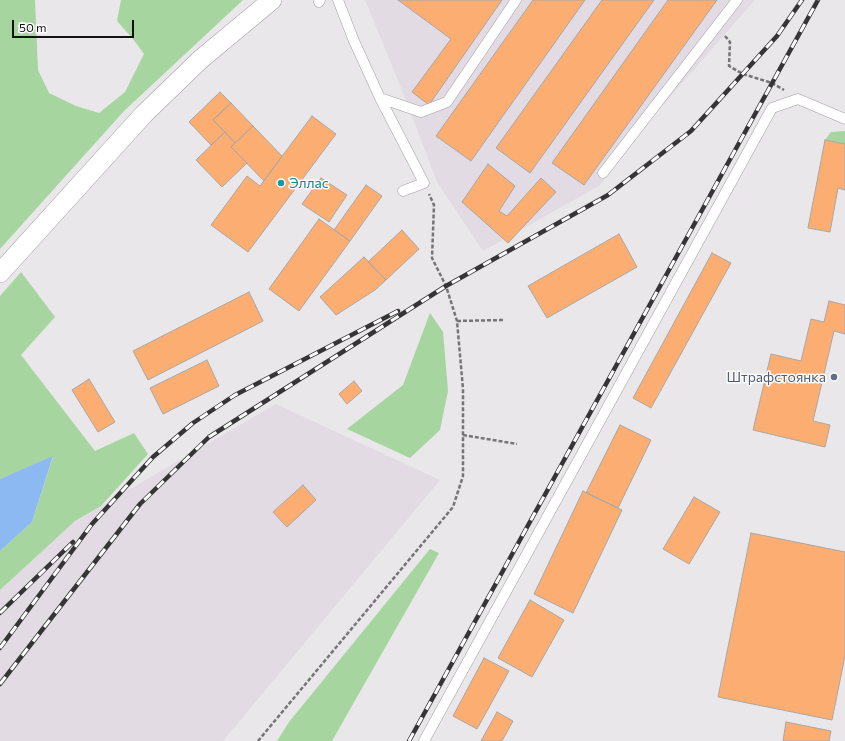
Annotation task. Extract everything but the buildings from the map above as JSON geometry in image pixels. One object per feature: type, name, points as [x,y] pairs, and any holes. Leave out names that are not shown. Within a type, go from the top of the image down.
[{"type":"street","points":[[0,273],[144,114],[201,59],[272,0]]},
{"type":"lane","points":[[338,0],[354,41],[380,98],[424,183],[403,190]]},
{"type":"lane","points":[[380,98],[421,112],[447,102],[516,0]]},
{"type":"lane","points":[[603,173],[736,0]]},
{"type":"lane","points":[[424,741],[772,108],[798,100],[845,119]]},
{"type":"path","points":[[716,26],[730,42],[729,66],[743,74],[772,83],[798,100]]},
{"type":"path","points":[[258,741],[453,507],[463,476],[463,389],[457,321],[446,286],[432,258],[434,205],[424,183]]},
{"type":"path","points":[[457,321],[504,320]]},
{"type":"path","points":[[463,435],[517,444]]},
{"type":"shaded area","points":[[365,0],[755,0],[654,115],[599,186],[483,251],[437,182],[402,90]]},
{"type":"shaded area","points":[[276,404],[440,480],[223,741],[0,741],[0,590],[75,521]]},
{"type":"green space","points":[[0,0],[35,0],[38,70],[49,93],[76,106],[99,113],[125,92],[144,54],[117,21],[121,0],[243,0],[124,111],[0,249]]},
{"type":"green space","points":[[845,131],[845,144],[825,140],[831,132]]},
{"type":"green space","points":[[21,272],[55,317],[21,355],[95,451],[134,433],[148,454],[101,506],[75,521],[0,590],[0,551],[32,522],[53,457],[0,479],[0,296]]},
{"type":"green space","points":[[430,313],[443,332],[448,391],[440,430],[410,458],[347,429],[403,385]]},
{"type":"green space","points":[[430,549],[439,553],[332,741],[277,741],[289,722]]},
{"type":"water","points":[[53,456],[32,522],[0,551],[0,479]]},
{"type":"railway","points":[[0,684],[140,504],[209,437],[446,286],[608,195],[691,131],[777,36],[802,0]]},
{"type":"railway","points":[[409,741],[818,0]]},
{"type":"railway","points":[[0,648],[92,524],[153,457],[193,423],[235,395],[398,311]]},
{"type":"railway","points":[[0,613],[73,542]]},
{"type":"place","name":"Эллас","points":[[281,183]]},
{"type":"place","name":"Штрафстоянка","points":[[834,377]]}]
